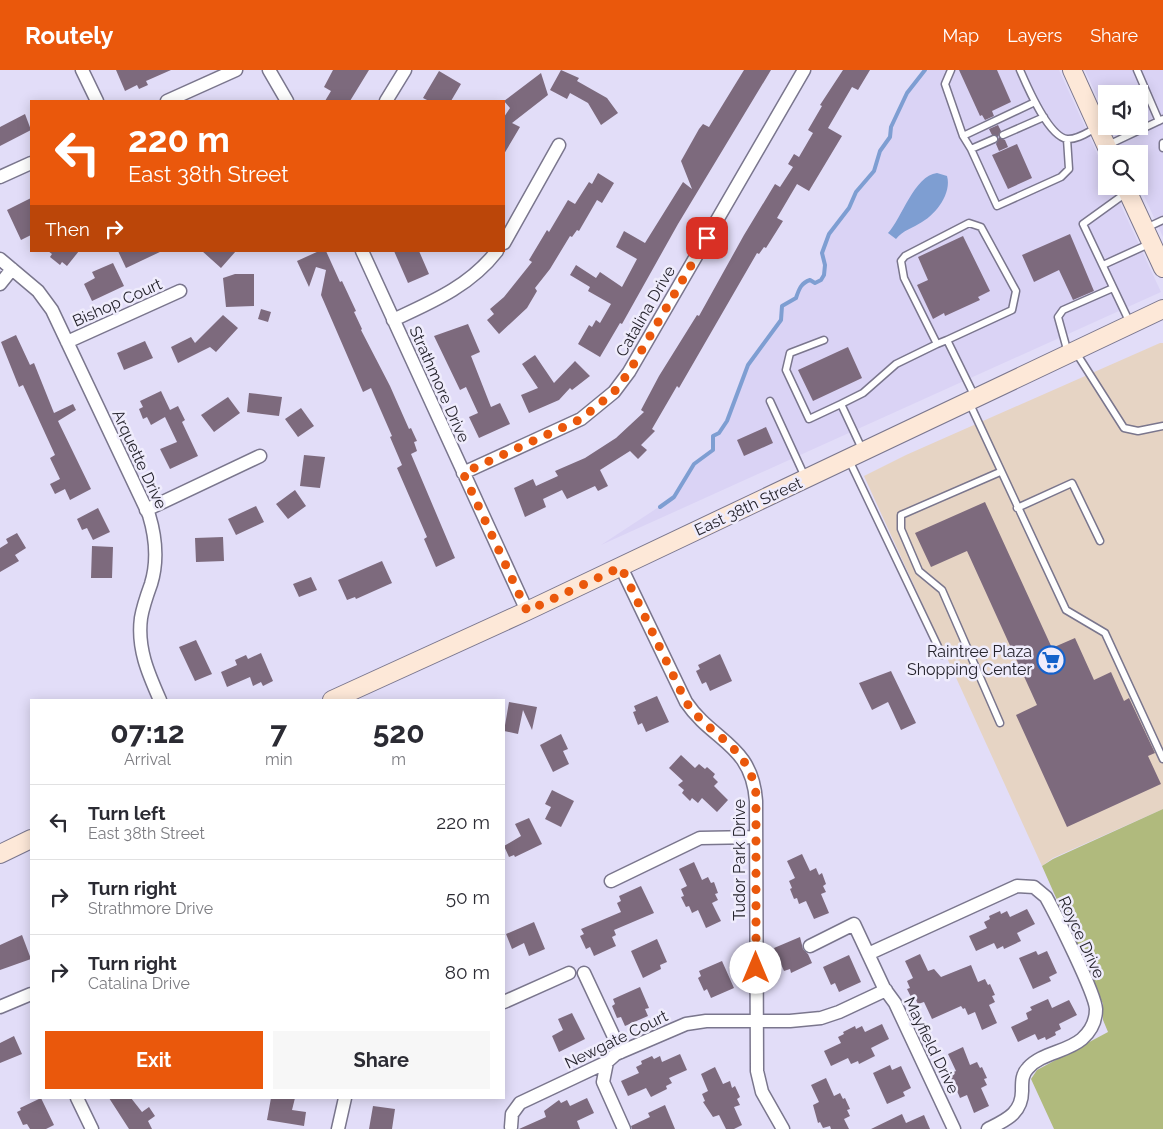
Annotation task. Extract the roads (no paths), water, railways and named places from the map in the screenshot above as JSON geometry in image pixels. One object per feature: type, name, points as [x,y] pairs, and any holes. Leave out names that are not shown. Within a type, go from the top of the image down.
[{"type":"main road","points":[[1072,70],[1098,127]]},
{"type":"main road","points":[[1130,195],[1163,268]]},
{"type":"main road","name":"East 38th Street","points":[[344,698],[1163,309]]},
{"type":"main road","points":[[0,854],[30,839]]},
{"type":"street","points":[[82,70],[97,100]]},
{"type":"street","points":[[169,100],[236,70]]},
{"type":"street","points":[[270,70],[286,100]]},
{"type":"street","points":[[387,100],[405,70]]},
{"type":"street","name":"Catalina Drive","points":[[463,473],[581,419],[614,392],[629,372],[804,70]]},
{"type":"street","points":[[505,241],[559,145]]},
{"type":"street","points":[[0,177],[30,163]]},
{"type":"street","name":"Strathmore Drive","points":[[362,252],[527,611]]},
{"type":"street","points":[[394,320],[446,295],[467,282],[496,252]]},
{"type":"street","name":"Arquette Drive","points":[[0,259],[44,298],[68,342],[146,510],[154,534],[155,560],[152,579],[144,605],[140,638],[147,670],[160,699]]},
{"type":"street","points":[[0,284],[12,270]]},
{"type":"street","name":"Bishop Court","points":[[68,342],[180,291]]},
{"type":"street","points":[[146,510],[260,456]]},
{"type":"street","name":"Tudor Park Drive","points":[[621,567],[686,702],[702,721],[735,748],[749,770],[756,794],[757,1066],[760,1087],[783,1129]]},
{"type":"street","points":[[611,881],[700,838],[756,837]]},
{"type":"street","name":"Royce Drive","points":[[868,954],[1018,886],[1034,887],[1046,897],[1092,997],[1096,1008],[1094,1023],[1089,1032],[1077,1042],[1028,1068],[1022,1078],[1022,1100],[1016,1112],[1007,1120],[988,1129]]},
{"type":"street","points":[[810,946],[854,924],[886,990]]},
{"type":"street","points":[[505,1002],[570,973]]},
{"type":"street","points":[[584,973],[621,1052]]},
{"type":"street","name":"Mayfield Drive","points":[[757,1021],[790,1021],[821,1018],[839,1012],[886,990],[954,1129]]},
{"type":"street","points":[[0,1007],[30,995]]},
{"type":"street","name":"Newgate Court","points":[[511,1127],[512,1114],[520,1103],[607,1062],[621,1052],[686,1024],[706,1021],[757,1021]]},
{"type":"street","points":[[607,1062],[603,1082],[624,1129]]},
{"type":"street","points":[[77,1099],[92,1129]]},
{"type":"street","points":[[338,1129],[344,1099]]},
{"type":"lane","points":[[952,70],[945,84],[963,136],[971,149],[997,206],[1061,177],[1069,169],[1067,139]]},
{"type":"lane","points":[[1020,70],[1035,102],[1058,134],[1067,139],[1076,138],[1098,127]]},
{"type":"lane","points":[[1118,145],[1161,120],[1137,70]]},
{"type":"lane","points":[[963,136],[1035,102]]},
{"type":"lane","points":[[1003,135],[1044,116]]},
{"type":"lane","points":[[971,149],[994,139]]},
{"type":"lane","points":[[1163,143],[1163,148]]},
{"type":"lane","points":[[1119,195],[1083,224],[1130,325]]},
{"type":"lane","points":[[1103,265],[1148,236],[1163,220]]},
{"type":"lane","points":[[824,340],[790,353],[786,370],[809,419],[863,393],[896,364],[1012,310],[1016,291],[981,226],[976,224],[969,223],[905,256],[901,261],[904,278],[937,344]]},
{"type":"lane","points":[[1113,288],[1063,310],[1058,317],[1072,352],[1124,428],[1138,431],[1163,426]]},
{"type":"lane","points":[[947,340],[1000,472],[1066,610],[1105,633],[1163,759]]},
{"type":"lane","points":[[770,401],[806,479]]},
{"type":"lane","points":[[841,404],[856,455],[942,655]]},
{"type":"lane","points":[[1000,472],[901,515],[901,529],[919,570],[942,590],[1000,723]]},
{"type":"lane","points":[[1017,508],[1072,483],[1100,541]]},
{"type":"water","points":[[937,173],[947,176],[947,189],[942,202],[933,214],[905,231],[896,239],[888,233],[909,198],[922,182],[929,176]]},
{"type":"waterway","points":[[660,507],[674,497],[694,464],[713,450],[713,436],[719,433],[727,421],[748,365],[781,320],[782,306],[796,298],[799,289],[804,283],[810,280],[815,283],[821,280],[824,275],[825,265],[822,253],[829,234],[849,208],[856,192],[874,171],[880,151],[890,137],[891,127],[907,93],[925,70]]},
{"type":"place","name":"Raintree Plaza Shopping Center","points":[[1051,660]]}]
